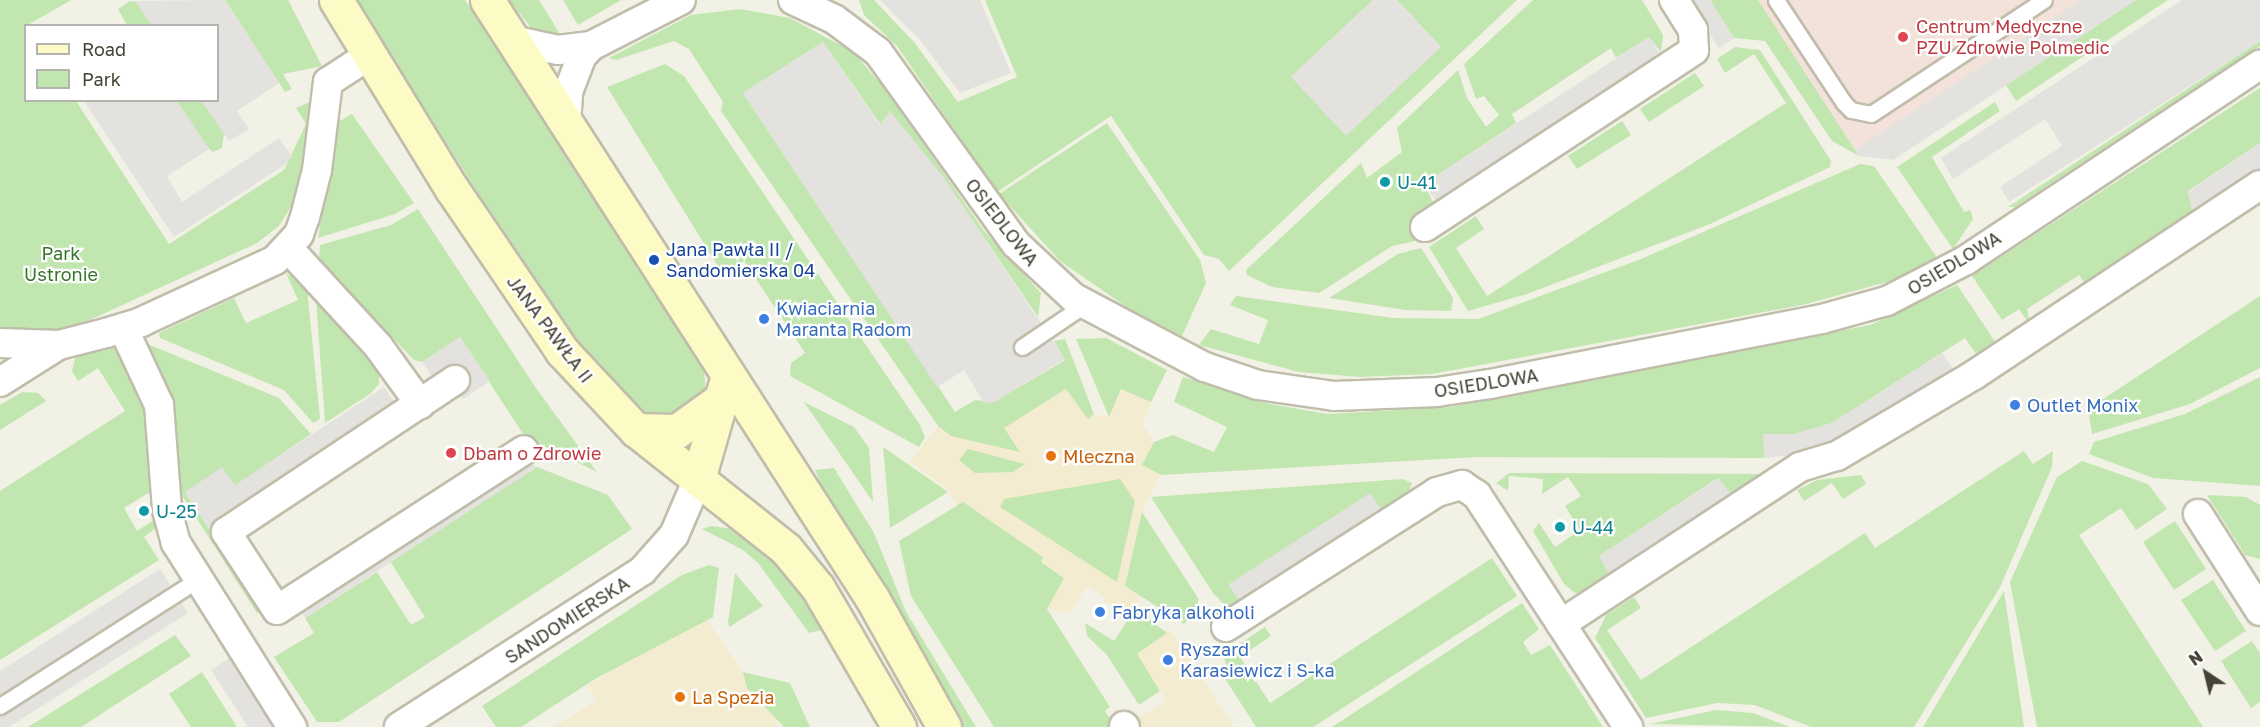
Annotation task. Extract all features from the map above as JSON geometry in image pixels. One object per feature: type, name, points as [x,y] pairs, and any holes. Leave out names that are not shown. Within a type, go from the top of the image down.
[{"type":"street","name":"JANA PAWŁA II","points":[[336,0],[368,57],[537,317],[584,376],[636,430],[772,537],[803,568],[899,727]]},
{"type":"street","points":[[487,0],[566,124],[724,387],[872,598],[944,727]]},
{"type":"street","points":[[512,40],[558,50],[591,46],[681,0]]},
{"type":"street","name":"OSIEDLOWA","points":[[793,0],[832,8],[878,52],[1016,244],[1042,273],[1084,305],[1205,366],[1258,385],[1334,396],[1437,392],[1490,384],[1822,319],[1887,301],[1956,266],[2260,65]]},
{"type":"street","points":[[1425,227],[1694,50],[1693,30],[1674,0]]},
{"type":"street","points":[[566,124],[572,76],[591,46]]},
{"type":"street","points":[[0,343],[30,348],[59,345],[123,328],[275,260],[288,249],[302,226],[317,170],[328,82],[368,57]]},
{"type":"street","points":[[1561,624],[1800,467],[1847,451],[1974,375],[2260,185]]},
{"type":"street","points":[[288,249],[378,346],[420,404]]},
{"type":"street","points":[[123,328],[159,405],[167,510],[176,543],[197,580],[292,727]]},
{"type":"street","points":[[0,382],[59,345]]},
{"type":"street","points":[[455,380],[226,531],[277,610],[524,450]]},
{"type":"street","points":[[636,430],[677,431],[724,387]]},
{"type":"street","points":[[698,479],[724,387]]},
{"type":"street","name":"SANDOMIERSKA","points":[[399,727],[435,717],[642,571],[674,535],[698,479]]},
{"type":"street","points":[[1226,627],[1437,492],[1462,485],[1477,495],[1628,727]]},
{"type":"street","points":[[2198,514],[2252,582],[2260,612]]},
{"type":"lane","points":[[1776,0],[1844,103],[1851,110],[1871,114],[2044,0]]},
{"type":"lane","points":[[1022,347],[1084,305]]},
{"type":"lane","points":[[0,706],[197,580]]},
{"type":"shaded area","points":[[225,0],[279,83],[237,111],[249,129],[229,141],[203,102],[219,102],[219,24],[151,24],[136,2],[130,1]]},
{"type":"shaded area","points":[[880,0],[980,0],[1011,73],[960,93],[920,40]]},
{"type":"shaded area","points":[[1373,0],[1397,0],[1441,47],[1346,136],[1291,77]]},
{"type":"shaded area","points":[[1688,0],[1710,0],[1734,38],[1719,48]]},
{"type":"shaded area","name":"Centrum Medyczne PZU Zdrowie Polmedic","points":[[1758,0],[2081,0],[1855,150]]},
{"type":"shaded area","points":[[2081,0],[2136,0],[1893,160],[1859,156],[1855,150]]},
{"type":"shaded area","points":[[2182,0],[2260,0],[2260,41],[2009,202],[2000,187],[2062,146],[2045,119],[1953,179],[1941,158]]},
{"type":"shaded area","points":[[1649,37],[1661,55],[1436,201],[1424,184]]},
{"type":"shaded area","points":[[823,42],[880,125],[890,111],[943,177],[1065,359],[994,402],[984,403],[964,370],[937,387],[743,93]]},
{"type":"shaded area","points":[[85,102],[178,102],[209,149],[167,176],[182,202],[279,138],[292,156],[286,164],[174,237]]},
{"type":"shaded area","points":[[2260,143],[2260,170],[2193,214],[2188,192]]},
{"type":"shaded area","points":[[460,337],[490,381],[463,399],[447,375],[436,382],[422,362]]},
{"type":"shaded area","points":[[1942,353],[1956,373],[1841,442],[1800,454],[1764,458],[1763,434],[1794,434],[1832,423]]},
{"type":"shaded area","points":[[384,387],[397,407],[211,531],[185,492],[222,467],[235,485]]},
{"type":"shaded area","points":[[1067,389],[1088,419],[1094,414],[1109,417],[1121,389],[1151,402],[1143,424],[1154,442],[1142,465],[1161,475],[1142,512],[1125,586],[1140,596],[1132,614],[1103,601],[1105,597],[1087,586],[1070,613],[1047,609],[1064,577],[1041,562],[1043,557],[957,505],[947,489],[910,462],[938,426],[951,436],[1019,451],[1003,428]]},
{"type":"shaded area","points":[[522,460],[537,467],[305,618],[297,605]]},
{"type":"shaded area","points":[[1719,478],[1732,496],[1610,575],[1599,556]]},
{"type":"shaded area","points":[[1370,493],[1382,511],[1241,603],[1229,584]]},
{"type":"shaded area","points":[[160,569],[188,613],[9,727],[0,727],[0,671]]},
{"type":"shaded area","points":[[706,618],[743,672],[747,688],[776,716],[777,727],[554,727],[597,700],[587,685]]},
{"type":"shaded area","points":[[1170,629],[1234,727],[1138,727],[1134,721],[1166,700],[1135,652]]},
{"type":"shaded area","points":[[229,658],[273,727],[248,727],[211,670]]},
{"type":"green space","name":"Park Ustronie","points":[[0,0],[71,0],[29,24],[24,24],[24,102],[77,102],[169,244],[284,170],[306,124],[296,108],[312,101],[313,117],[295,200],[279,226],[257,243],[79,325],[48,331],[0,327]]},
{"type":"green space","points":[[225,0],[288,0],[322,66],[283,74],[292,89],[285,92]]},
{"type":"green space","points":[[355,0],[465,0],[704,371],[706,394],[695,413],[653,419],[593,360],[540,290]]},
{"type":"green space","points":[[509,0],[539,0],[563,39],[535,33]]},
{"type":"green space","points":[[563,0],[621,0],[578,25]]},
{"type":"green space","points":[[859,0],[874,0],[914,42],[958,102],[1017,77],[985,0],[1373,0],[1291,77],[1441,47],[1397,0],[1517,0],[1229,271],[1219,259],[1204,255],[1111,116],[997,192],[897,46],[864,15]]},
{"type":"green space","points":[[1533,0],[1642,0],[1663,35],[1661,52],[1649,37],[1616,58],[1611,48],[1512,114],[1516,123],[1424,184],[1433,202],[1412,219],[1425,239],[1392,246],[1319,293],[1272,287],[1247,275],[1246,270],[1361,163],[1367,178],[1402,152],[1397,128],[1458,70],[1467,98],[1486,127],[1499,115],[1484,96],[1476,99],[1464,64]]},
{"type":"green space","points":[[1710,0],[1758,0],[1859,156],[1832,141],[1765,41],[1734,38]]},
{"type":"green space","points":[[2136,0],[2168,0],[2016,101],[2006,85]]},
{"type":"green space","points":[[130,1],[136,2],[151,24],[126,24],[118,9]]},
{"type":"green space","points":[[740,9],[790,18],[853,52],[886,90],[984,231],[1041,293],[1038,317],[943,177],[890,112],[881,125],[823,42],[743,93],[955,412],[975,400],[994,402],[1065,360],[1054,341],[1065,339],[1094,414],[1088,419],[1066,389],[1004,428],[1020,452],[951,436],[938,426],[721,111],[723,102],[689,49],[674,41],[616,60],[609,58],[691,15]]},
{"type":"green space","points":[[2260,41],[2260,46],[2015,207],[2008,207]]},
{"type":"green space","points":[[1735,47],[1760,50],[1831,161],[1830,167],[1710,224],[1527,294],[1468,311],[1429,247],[1476,216],[1484,229],[1456,248],[1487,296],[1786,103],[1754,54],[1725,73],[1717,59]]},
{"type":"green space","points":[[665,64],[684,76],[920,425],[925,437],[919,447],[790,376],[791,363],[805,353],[744,261],[723,274],[607,87]]},
{"type":"green space","points":[[1695,73],[1704,86],[1649,122],[1640,109]]},
{"type":"green space","points":[[2260,88],[2260,143],[2188,191],[2193,214],[2086,285],[2079,275],[2027,309],[2031,327],[2019,309],[2002,320],[1972,276]]},
{"type":"green space","points":[[178,102],[203,102],[224,133],[222,148],[213,152]]},
{"type":"green space","points":[[1995,102],[2000,111],[1932,157],[1964,212],[1970,210],[1973,219],[1953,249],[1897,167]]},
{"type":"green space","points":[[352,114],[414,203],[395,214],[318,238],[338,122]]},
{"type":"green space","points":[[1622,121],[1631,135],[1577,169],[1568,156]]},
{"type":"green space","points":[[1107,123],[1200,260],[1206,283],[1182,336],[1134,312],[1060,261],[999,194]]},
{"type":"green space","points":[[1860,164],[1874,166],[1938,259],[1898,279],[1802,305],[1432,374],[1360,377],[1299,372],[1199,345],[1211,329],[1259,344],[1268,320],[1230,305],[1236,296],[1393,318],[1478,319],[1641,259]]},
{"type":"green space","points":[[418,209],[536,388],[597,472],[525,437],[460,337],[422,362],[414,360],[319,262],[320,245],[391,225]]},
{"type":"green space","points":[[1421,248],[1453,298],[1451,311],[1405,310],[1329,298],[1398,254]]},
{"type":"green space","points":[[286,273],[307,288],[320,419],[313,423],[284,390],[160,338],[159,333],[234,298],[246,323],[298,300]]},
{"type":"green space","points":[[1957,285],[1996,343],[1980,359],[1965,338],[1832,423],[1794,434],[1764,434],[1764,458],[1477,457],[1161,475],[1142,465],[1154,442],[1173,435],[1214,452],[1227,427],[1174,402],[1183,377],[1265,403],[1327,414],[1451,407],[1870,325]]},
{"type":"green space","points":[[2260,296],[2260,368],[2190,404],[2092,434],[2088,409]]},
{"type":"green space","points":[[316,300],[372,356],[379,374],[379,384],[370,394],[325,423]]},
{"type":"green space","points":[[1106,338],[1167,370],[1151,402],[1121,389],[1109,417],[1076,339]]},
{"type":"green space","points":[[107,343],[124,355],[148,397],[158,505],[150,492],[124,508],[137,531],[163,514],[164,522],[144,537],[159,560],[0,660],[0,491],[125,411],[98,368],[78,381],[72,371],[76,355]]},
{"type":"green space","points":[[145,343],[279,398],[311,434],[235,486],[185,492],[263,611],[257,613],[176,486]]},
{"type":"green space","points":[[2260,377],[2260,486],[2153,478],[2089,454],[2094,442],[2185,414]]},
{"type":"green space","points":[[22,392],[38,393],[46,401],[0,430],[0,405]]},
{"type":"green space","points":[[804,402],[854,427],[869,448],[873,502]]},
{"type":"green space","points":[[883,447],[948,492],[890,528],[888,502]]},
{"type":"green space","points":[[968,449],[1025,464],[1013,472],[975,473],[959,460]]},
{"type":"green space","points":[[2024,451],[2033,464],[2053,451],[2052,467],[2000,587],[1914,727],[1811,727],[1755,705],[1717,703],[1646,718],[1595,638],[1606,615],[1634,597],[1641,608],[1607,630],[1641,680],[1865,533],[1875,548]]},
{"type":"green space","points":[[2082,461],[2148,484],[2167,509],[2136,530],[2121,508],[2079,535],[2203,727],[2037,727],[2010,582],[2057,477]]},
{"type":"green space","points":[[537,467],[608,495],[632,529],[339,722],[317,722],[274,657],[314,633],[305,618],[377,572],[411,625],[425,617],[390,561]]},
{"type":"green space","points":[[834,468],[874,533],[906,612],[976,727],[964,727],[827,497],[815,470]]},
{"type":"green space","points":[[1509,473],[1770,474],[1732,496],[1718,478],[1599,556],[1610,575],[1585,592],[1575,593],[1564,584],[1533,531],[1539,523],[1555,547],[1580,530],[1565,506],[1581,496],[1568,477],[1542,494],[1543,479],[1509,476],[1508,491],[1496,483]]},
{"type":"green space","points":[[1861,475],[1866,484],[1843,499],[1832,483],[1804,501],[1797,490],[1817,480]]},
{"type":"green space","points":[[1120,479],[1135,501],[1117,582],[1000,507],[1004,499]]},
{"type":"green space","points":[[1403,479],[1412,483],[1406,500],[1382,511],[1370,494],[1229,585],[1241,603],[1234,606],[1224,604],[1213,593],[1151,497]]},
{"type":"green space","points":[[2207,495],[2246,497],[2260,505],[2260,559],[2245,555]]},
{"type":"green space","points":[[963,502],[1043,557],[1041,562],[1064,578],[1047,609],[1110,707],[1105,711],[1115,727],[994,727],[911,596],[899,541]]},
{"type":"green space","points":[[1142,512],[1198,598],[1198,607],[1184,624],[1125,586]]},
{"type":"green space","points":[[2175,521],[2206,569],[2174,590],[2143,542]]},
{"type":"green space","points":[[711,526],[742,530],[758,543],[795,582],[825,629],[809,633],[758,563],[743,550],[702,529]]},
{"type":"green space","points":[[1492,558],[1517,596],[1313,727],[1256,727],[1222,674],[1228,669],[1223,655],[1265,627],[1271,636],[1240,657],[1270,703]]},
{"type":"green space","points":[[709,565],[719,568],[713,617],[595,679],[521,727],[496,727],[482,706],[682,575]]},
{"type":"green space","points":[[735,573],[763,606],[729,627],[728,622]]},
{"type":"green space","points":[[2213,580],[2246,631],[2215,651],[2181,600]]},
{"type":"green space","points":[[2004,591],[2024,727],[1923,727]]},
{"type":"green space","points":[[1522,603],[1539,629],[1523,642],[1531,655],[1550,645],[1603,727],[1332,727]]},
{"type":"green space","points":[[1135,609],[1167,633],[1137,654],[1160,691],[1139,705],[1107,655],[1087,636],[1085,623],[1114,641]]},
{"type":"green space","points":[[175,635],[191,656],[81,727],[28,727]]},
{"type":"green space","points":[[2252,641],[2260,653],[2260,702],[2251,708],[2221,661]]},
{"type":"green space","points":[[202,672],[237,727],[191,727],[169,694]]},
{"type":"green space","points":[[743,672],[790,683],[810,727],[784,727],[747,688]]},
{"type":"green space","points":[[1716,710],[1753,713],[1790,727],[1650,724]]},
{"type":"place","name":"Centrum Medyczne PZU Zdrowie Polmedic","points":[[1903,37]]},
{"type":"place","name":"U-41","points":[[1385,182]]},
{"type":"place","name":"Jana Pawła II / Sandomierska 04","points":[[654,260]]},
{"type":"place","name":"Kwiaciarnia Maranta Radom","points":[[764,319]]},
{"type":"place","name":"Outlet Monix","points":[[2015,405]]},
{"type":"place","name":"Dbam o Zdrowie","points":[[451,453]]},
{"type":"place","name":"Mleczna","points":[[1051,456]]},
{"type":"place","name":"U-25","points":[[144,511]]},
{"type":"place","name":"U-44","points":[[1560,527]]},
{"type":"place","name":"Fabryka alkoholi","points":[[1100,612]]},
{"type":"place","name":"Ryszard Karasiewicz i S-ka","points":[[1168,660]]},
{"type":"place","name":"La Spezia","points":[[680,697]]}]
